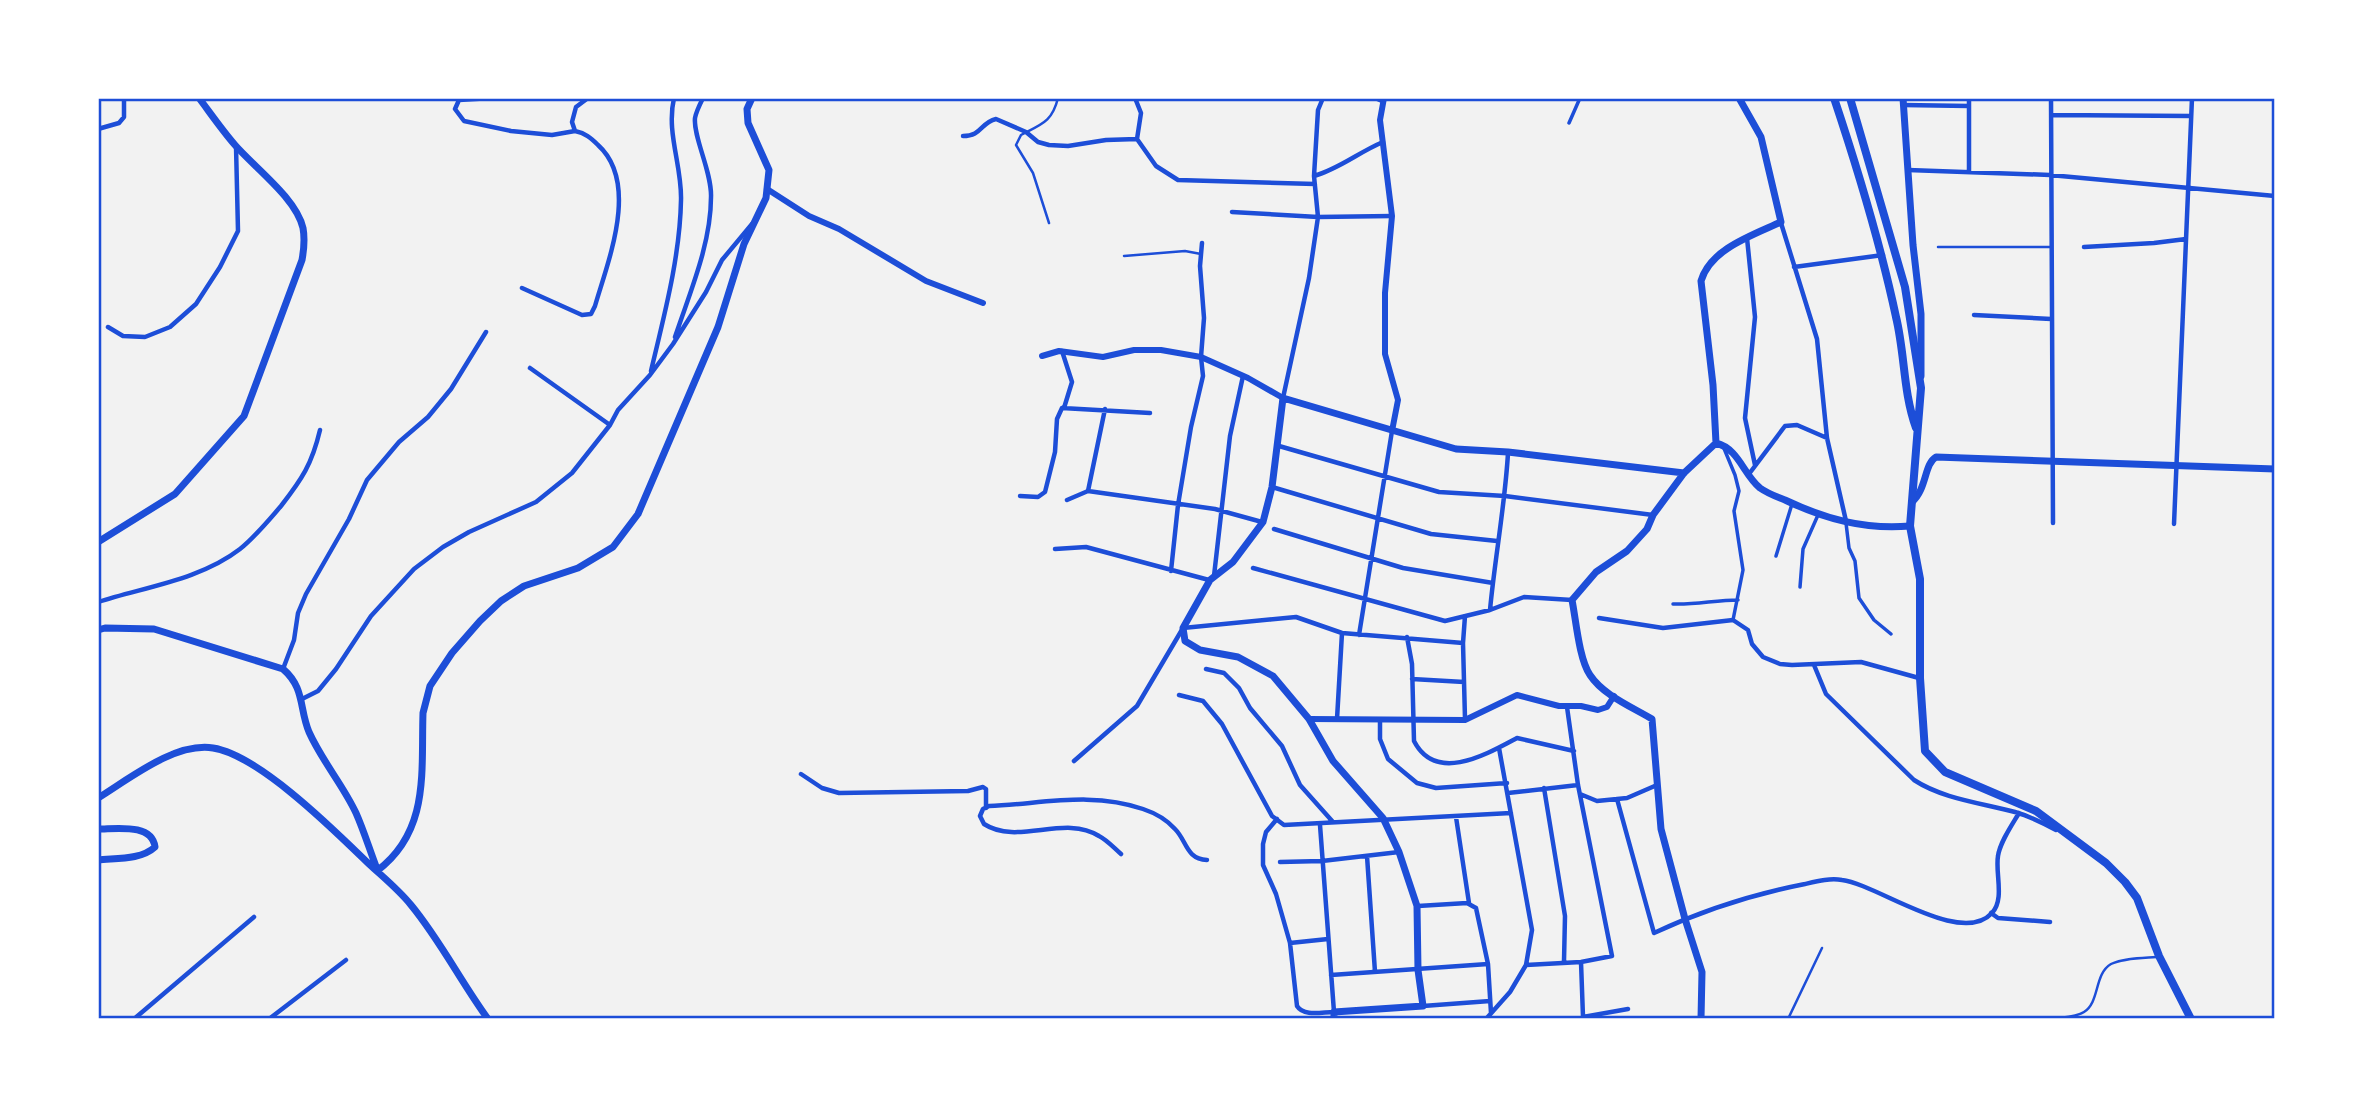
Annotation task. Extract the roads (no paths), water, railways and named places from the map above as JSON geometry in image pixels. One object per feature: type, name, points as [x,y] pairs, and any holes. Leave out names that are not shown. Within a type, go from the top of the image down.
[{"type":"main road","points":[[98,542],[176,494],[244,416],[302,260],[303,226],[294,210],[198,98]]},
{"type":"main road","points":[[377,871],[400,850],[413,825],[421,797],[423,713],[430,686],[452,653],[501,601],[524,586],[579,568],[613,547],[638,514],[718,327],[744,244],[766,198],[769,170],[748,123],[747,109],[752,98]]},
{"type":"main road","points":[[1739,98],[1761,136],[1781,222],[1747,238],[1715,258],[1704,269],[1701,281],[1713,385],[1715,432],[1722,445],[1760,488],[1792,504],[1846,523],[1888,528],[1910,526]]},
{"type":"main road","points":[[1834,98],[1883,255],[1898,323],[1910,408],[1917,431]]},
{"type":"main road","points":[[1850,98],[1905,287],[1921,388]]},
{"type":"main road","points":[[1903,102],[1922,314],[1921,388],[1910,526],[1920,579],[1920,678],[1925,751],[1942,769],[2036,811],[2106,863],[2137,898],[2159,956],[2191,1019]]},
{"type":"main road","points":[[1334,1015],[1423,1006],[1418,970],[1417,906],[1399,852],[1383,818],[1332,761],[1309,719],[1273,676],[1238,657],[1200,650],[1185,641],[1183,628],[1212,579],[1233,562],[1263,522],[1279,446],[1283,398],[1456,449],[1508,452],[1684,473]]},
{"type":"main road","points":[[1701,1019],[1702,972],[1661,829],[1652,719],[1604,689],[1589,674],[1583,658],[1572,600],[1596,572],[1627,551],[1647,529],[1653,515],[1684,473],[1722,445]]},
{"type":"main road","points":[[1913,498],[1923,487],[1928,464],[1936,457],[2275,469]]},
{"type":"main road","points":[[98,629],[154,629],[283,669],[295,682],[302,699],[302,711],[309,733],[355,811],[377,871]]},
{"type":"main road","points":[[98,798],[178,752],[212,748],[234,755],[271,778],[321,818],[410,904],[488,1019]]},
{"type":"main road","points":[[98,830],[137,830],[153,838],[155,847],[149,853],[98,860]]},
{"type":"main road","points":[[348,843],[361,840],[364,834]]},
{"type":"street","points":[[98,129],[119,123],[124,117],[124,98]]},
{"type":"street","points":[[492,98],[459,100],[455,109],[464,121],[511,131],[552,135],[575,131],[589,136],[611,161],[618,181],[616,226],[596,306],[591,314],[582,316],[522,288]]},
{"type":"street","points":[[575,131],[572,122],[576,107],[589,98]]},
{"type":"street","points":[[650,375],[680,221],[681,198],[671,126],[674,98]]},
{"type":"street","points":[[673,344],[702,256],[711,201],[709,173],[695,118],[702,98]]},
{"type":"street","points":[[1135,98],[1141,113],[1137,139],[1156,166],[1178,180],[1315,184]]},
{"type":"street","points":[[1042,356],[1062,351],[1103,357],[1134,350],[1161,350],[1201,357],[1283,398],[1309,278],[1318,217],[1314,176],[1318,110],[1323,98]]},
{"type":"street","points":[[1359,635],[1383,474],[1398,400],[1385,354],[1385,293],[1392,216],[1380,120],[1383,99],[1374,98]]},
{"type":"street","points":[[1570,123],[1580,98]]},
{"type":"street","points":[[1969,98],[1969,172]]},
{"type":"street","points":[[2051,98],[2053,523]]},
{"type":"street","points":[[2174,524],[2192,98]]},
{"type":"street","points":[[1903,102],[1969,106]]},
{"type":"street","points":[[2051,115],[2192,116]]},
{"type":"street","points":[[963,136],[978,134],[990,120],[996,119],[1049,145],[1068,146],[1106,140],[1137,139]]},
{"type":"street","points":[[1314,176],[1332,171],[1366,149],[1384,142]]},
{"type":"street","points":[[108,327],[123,336],[145,337],[170,327],[196,304],[220,267],[238,231],[236,145]]},
{"type":"street","points":[[1908,170],[2050,175],[2275,196]]},
{"type":"street","points":[[767,189],[809,216],[839,229],[926,281],[983,303]]},
{"type":"street","points":[[1231,212],[1318,217],[1392,216]]},
{"type":"street","points":[[302,699],[317,691],[337,670],[371,616],[414,569],[468,532],[536,502],[572,473],[610,425],[618,410],[650,375],[673,344],[706,292],[722,260],[742,233],[757,219]]},
{"type":"street","points":[[1781,222],[1817,339],[1827,438],[1849,548],[1855,561],[1859,597],[1874,620],[1891,634]]},
{"type":"street","points":[[1747,238],[1755,317],[1745,418],[1755,466]]},
{"type":"street","points":[[2084,247],[2186,239]]},
{"type":"street","points":[[1171,571],[1178,505],[1203,376],[1202,243]]},
{"type":"street","points":[[1794,267],[1883,255]]},
{"type":"street","points":[[1973,315],[2051,319]]},
{"type":"street","points":[[283,669],[306,594],[349,519],[367,480],[399,442],[428,417],[451,389],[486,332]]},
{"type":"street","points":[[1020,496],[1038,497],[1045,492],[1055,452],[1057,419],[1064,408],[1072,382],[1062,351]]},
{"type":"street","points":[[530,368],[610,425]]},
{"type":"street","points":[[1055,549],[1086,547],[1171,571],[1212,579],[1230,436],[1243,376]]},
{"type":"street","points":[[1064,408],[1150,413]]},
{"type":"street","points":[[1088,491],[1105,410]]},
{"type":"street","points":[[1749,474],[1785,426],[1797,425],[1827,438]]},
{"type":"street","points":[[98,602],[183,576],[219,561],[239,549],[267,524],[304,476],[315,452],[320,430]]},
{"type":"street","points":[[1722,445],[1739,491],[1734,511],[1740,534],[1743,570],[1733,620]]},
{"type":"street","points":[[1279,446],[1439,492],[1505,496],[1653,515]]},
{"type":"street","points":[[1490,610],[1508,452]]},
{"type":"street","points":[[1272,487],[1431,534],[1497,541]]},
{"type":"street","points":[[1067,500],[1088,491],[1222,511],[1263,522]]},
{"type":"street","points":[[1776,556],[1792,504]]},
{"type":"street","points":[[1800,587],[1803,549],[1818,513]]},
{"type":"street","points":[[1274,529],[1403,568],[1493,583]]},
{"type":"street","points":[[1253,568],[1445,621],[1490,610],[1524,597],[1572,600]]},
{"type":"street","points":[[1673,604],[1738,600]]},
{"type":"street","points":[[1465,616],[1462,643],[1465,720]]},
{"type":"street","points":[[1074,761],[1137,706],[1183,628],[1296,617],[1342,633],[1462,643]]},
{"type":"street","points":[[1599,618],[1663,628],[1733,620],[1748,630],[1752,644],[1763,657],[1780,664],[1861,662],[1920,678]]},
{"type":"street","points":[[1337,720],[1342,633]]},
{"type":"street","points":[[1407,637],[1412,664],[1413,741],[1419,752],[1429,759],[1450,763],[1469,762],[1517,738],[1574,751]]},
{"type":"street","points":[[1814,665],[1826,694],[1914,780],[1926,788],[2019,813],[2078,842]]},
{"type":"street","points":[[1206,669],[1224,673],[1239,688],[1250,708],[1282,747],[1300,785],[1334,823]]},
{"type":"street","points":[[1412,679],[1464,682]]},
{"type":"street","points":[[1180,695],[1203,701],[1222,724],[1272,816],[1284,825],[1511,813]]},
{"type":"street","points":[[1309,719],[1465,720],[1517,695],[1567,707],[1603,709],[1614,696]]},
{"type":"street","points":[[1526,965],[1581,962],[1612,956],[1578,785],[1567,707]]},
{"type":"street","points":[[1380,721],[1380,739],[1388,759],[1417,783],[1436,788],[1507,783]]},
{"type":"street","points":[[1486,1019],[1510,992],[1526,965],[1532,930],[1499,748]]},
{"type":"street","points":[[801,774],[822,788],[839,793],[968,791],[983,787],[986,789],[986,808]]},
{"type":"street","points":[[1580,794],[1597,801],[1627,798],[1658,784]]},
{"type":"street","points":[[1508,793],[1578,785]]},
{"type":"street","points":[[1544,788],[1565,916],[1564,961]]},
{"type":"street","points":[[1121,854],[1099,835],[1078,829],[995,830],[984,824],[980,819],[981,813],[986,808],[1081,799],[1118,803],[1143,809],[1164,820],[1179,834],[1192,855],[1207,860]]},
{"type":"street","points":[[1617,799],[1654,933],[1685,919],[1779,889],[1830,879],[1845,880],[1956,922],[1972,922],[1992,913],[1998,902],[1998,853],[2019,813]]},
{"type":"street","points":[[1456,817],[1469,904]]},
{"type":"street","points":[[1277,819],[1266,831],[1263,865],[1276,894],[1290,943],[1297,1006],[1300,1010],[1334,1015],[1320,825]]},
{"type":"street","points":[[1280,862],[1322,861],[1399,852]]},
{"type":"street","points":[[1367,856],[1375,972]]},
{"type":"street","points":[[1417,906],[1469,904],[1476,908],[1488,964],[1491,1013]]},
{"type":"street","points":[[1992,913],[1998,918],[2050,922]]},
{"type":"street","points":[[134,1019],[254,917]]},
{"type":"street","points":[[1290,943],[1328,939]]},
{"type":"street","points":[[269,1019],[346,960]]},
{"type":"street","points":[[1581,962],[1583,1017],[1629,1009]]},
{"type":"street","points":[[1331,975],[1488,964]]},
{"type":"street","points":[[1423,1006],[1490,1001]]},
{"type":"lane","points":[[1049,223],[1032,173],[1017,151],[1021,135],[1044,124],[1054,113],[1058,98]]},
{"type":"lane","points":[[1938,247],[2050,247]]},
{"type":"lane","points":[[1124,256],[1185,251],[1201,254]]},
{"type":"lane","points":[[1788,1019],[1822,948]]},
{"type":"lane","points":[[2051,1019],[2084,1012],[2091,1005],[2102,974],[2114,963],[2159,956]]}]
